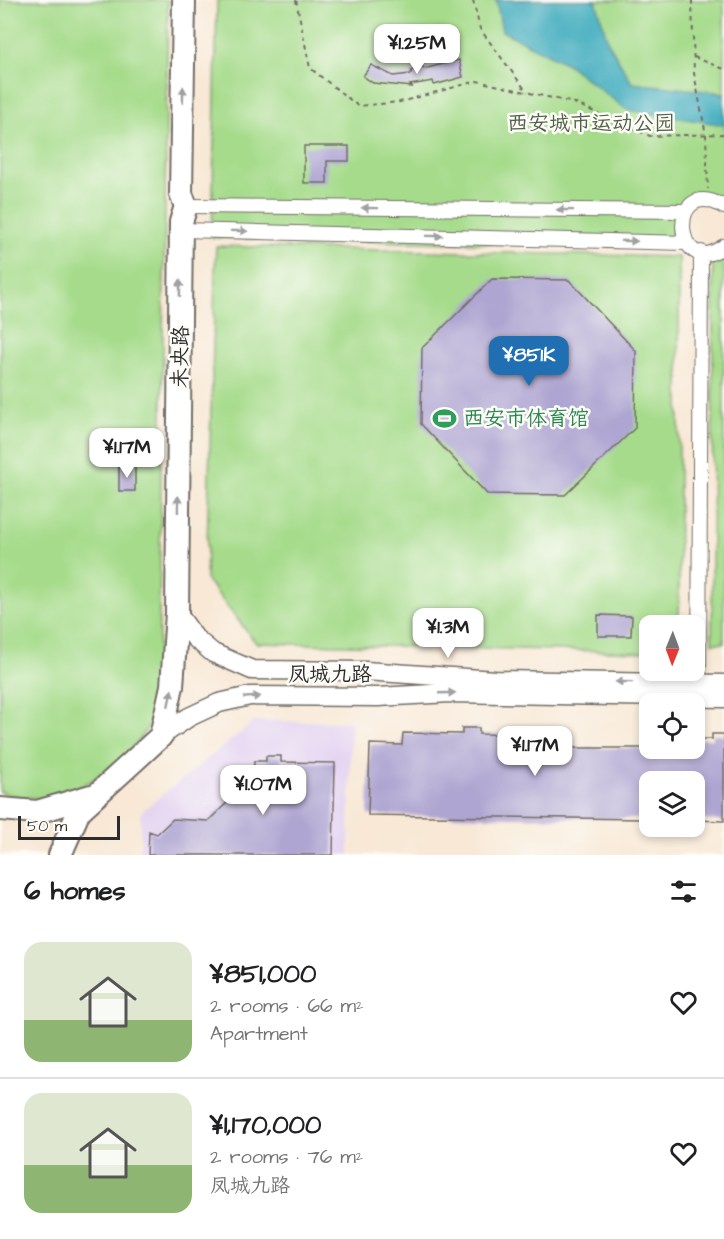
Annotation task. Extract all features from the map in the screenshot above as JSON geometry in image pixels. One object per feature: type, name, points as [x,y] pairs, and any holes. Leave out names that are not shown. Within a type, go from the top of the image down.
[{"type":"main road","name":"未央路","points":[[161,736],[172,686],[177,613],[181,230],[186,206],[181,194],[184,0]]},
{"type":"main road","points":[[60,855],[79,811],[161,736]]},
{"type":"main road","points":[[0,809],[37,812],[63,807],[101,793]]},
{"type":"street","points":[[186,206],[686,211],[700,201],[708,201],[724,207]]},
{"type":"street","points":[[686,211],[681,227],[687,243]]},
{"type":"street","points":[[181,230],[687,243],[702,252],[710,253],[724,246]]},
{"type":"street","points":[[699,690],[702,252]]},
{"type":"street","name":"凤城九路","points":[[177,613],[195,638],[213,652],[252,670],[365,671],[699,690],[724,698]]},
{"type":"street","name":"凤城九路","points":[[161,736],[189,717],[219,703],[250,696],[378,697],[450,693],[699,690],[724,684]]},
{"type":"path","points":[[296,0],[310,68],[358,106],[400,102],[477,81],[574,103],[650,136],[724,134]]},
{"type":"path","points":[[473,0],[480,29],[527,92]]},
{"type":"path","points":[[693,0],[694,73],[706,135],[708,201]]},
{"type":"path","points":[[694,57],[724,69]]},
{"type":"shaded area","points":[[255,721],[351,722],[349,855],[140,855],[141,812]]},
{"type":"green space","points":[[0,0],[168,0],[158,686],[155,706],[152,718],[143,735],[108,769],[80,787],[65,793],[34,798],[0,792]]},
{"type":"green space","name":"西安城市运动公园","points":[[217,0],[724,0],[724,200],[717,196],[702,195],[675,217],[671,247],[212,238]]},
{"type":"green space","name":"西安市体育馆","points":[[216,246],[679,257],[679,615],[639,615],[639,652],[256,643],[206,579]]},
{"type":"green space","points":[[724,253],[724,643],[712,643],[713,259]]},
{"type":"water","points":[[496,0],[596,0],[608,42],[632,83],[724,93],[724,125],[627,110],[567,64],[502,31]]},
{"type":"building","points":[[459,60],[463,77],[434,85],[433,81],[410,85],[413,87],[373,83],[363,76],[371,65],[393,76],[411,74],[411,71],[422,66],[424,69]]},
{"type":"building","points":[[304,146],[349,146],[349,161],[327,161],[327,183],[304,183]]},
{"type":"building","points":[[492,279],[569,280],[636,351],[635,428],[565,495],[487,494],[421,424],[422,348]]},
{"type":"building","points":[[119,467],[135,467],[135,491],[119,491]]},
{"type":"building","points":[[598,615],[632,616],[631,636],[598,636]]},
{"type":"building","points":[[462,728],[479,728],[479,734],[540,735],[540,746],[639,748],[639,759],[705,759],[705,739],[712,739],[712,734],[724,734],[724,821],[705,820],[705,771],[639,771],[639,819],[368,815],[370,744],[402,745],[403,733],[462,734]]},
{"type":"building","points":[[266,756],[281,756],[281,762],[335,763],[333,855],[148,855],[149,831],[157,834],[173,819],[208,821],[253,778],[254,761],[266,761]]},
{"type":"place","name":"西安市体育馆","points":[[445,418]]}]
